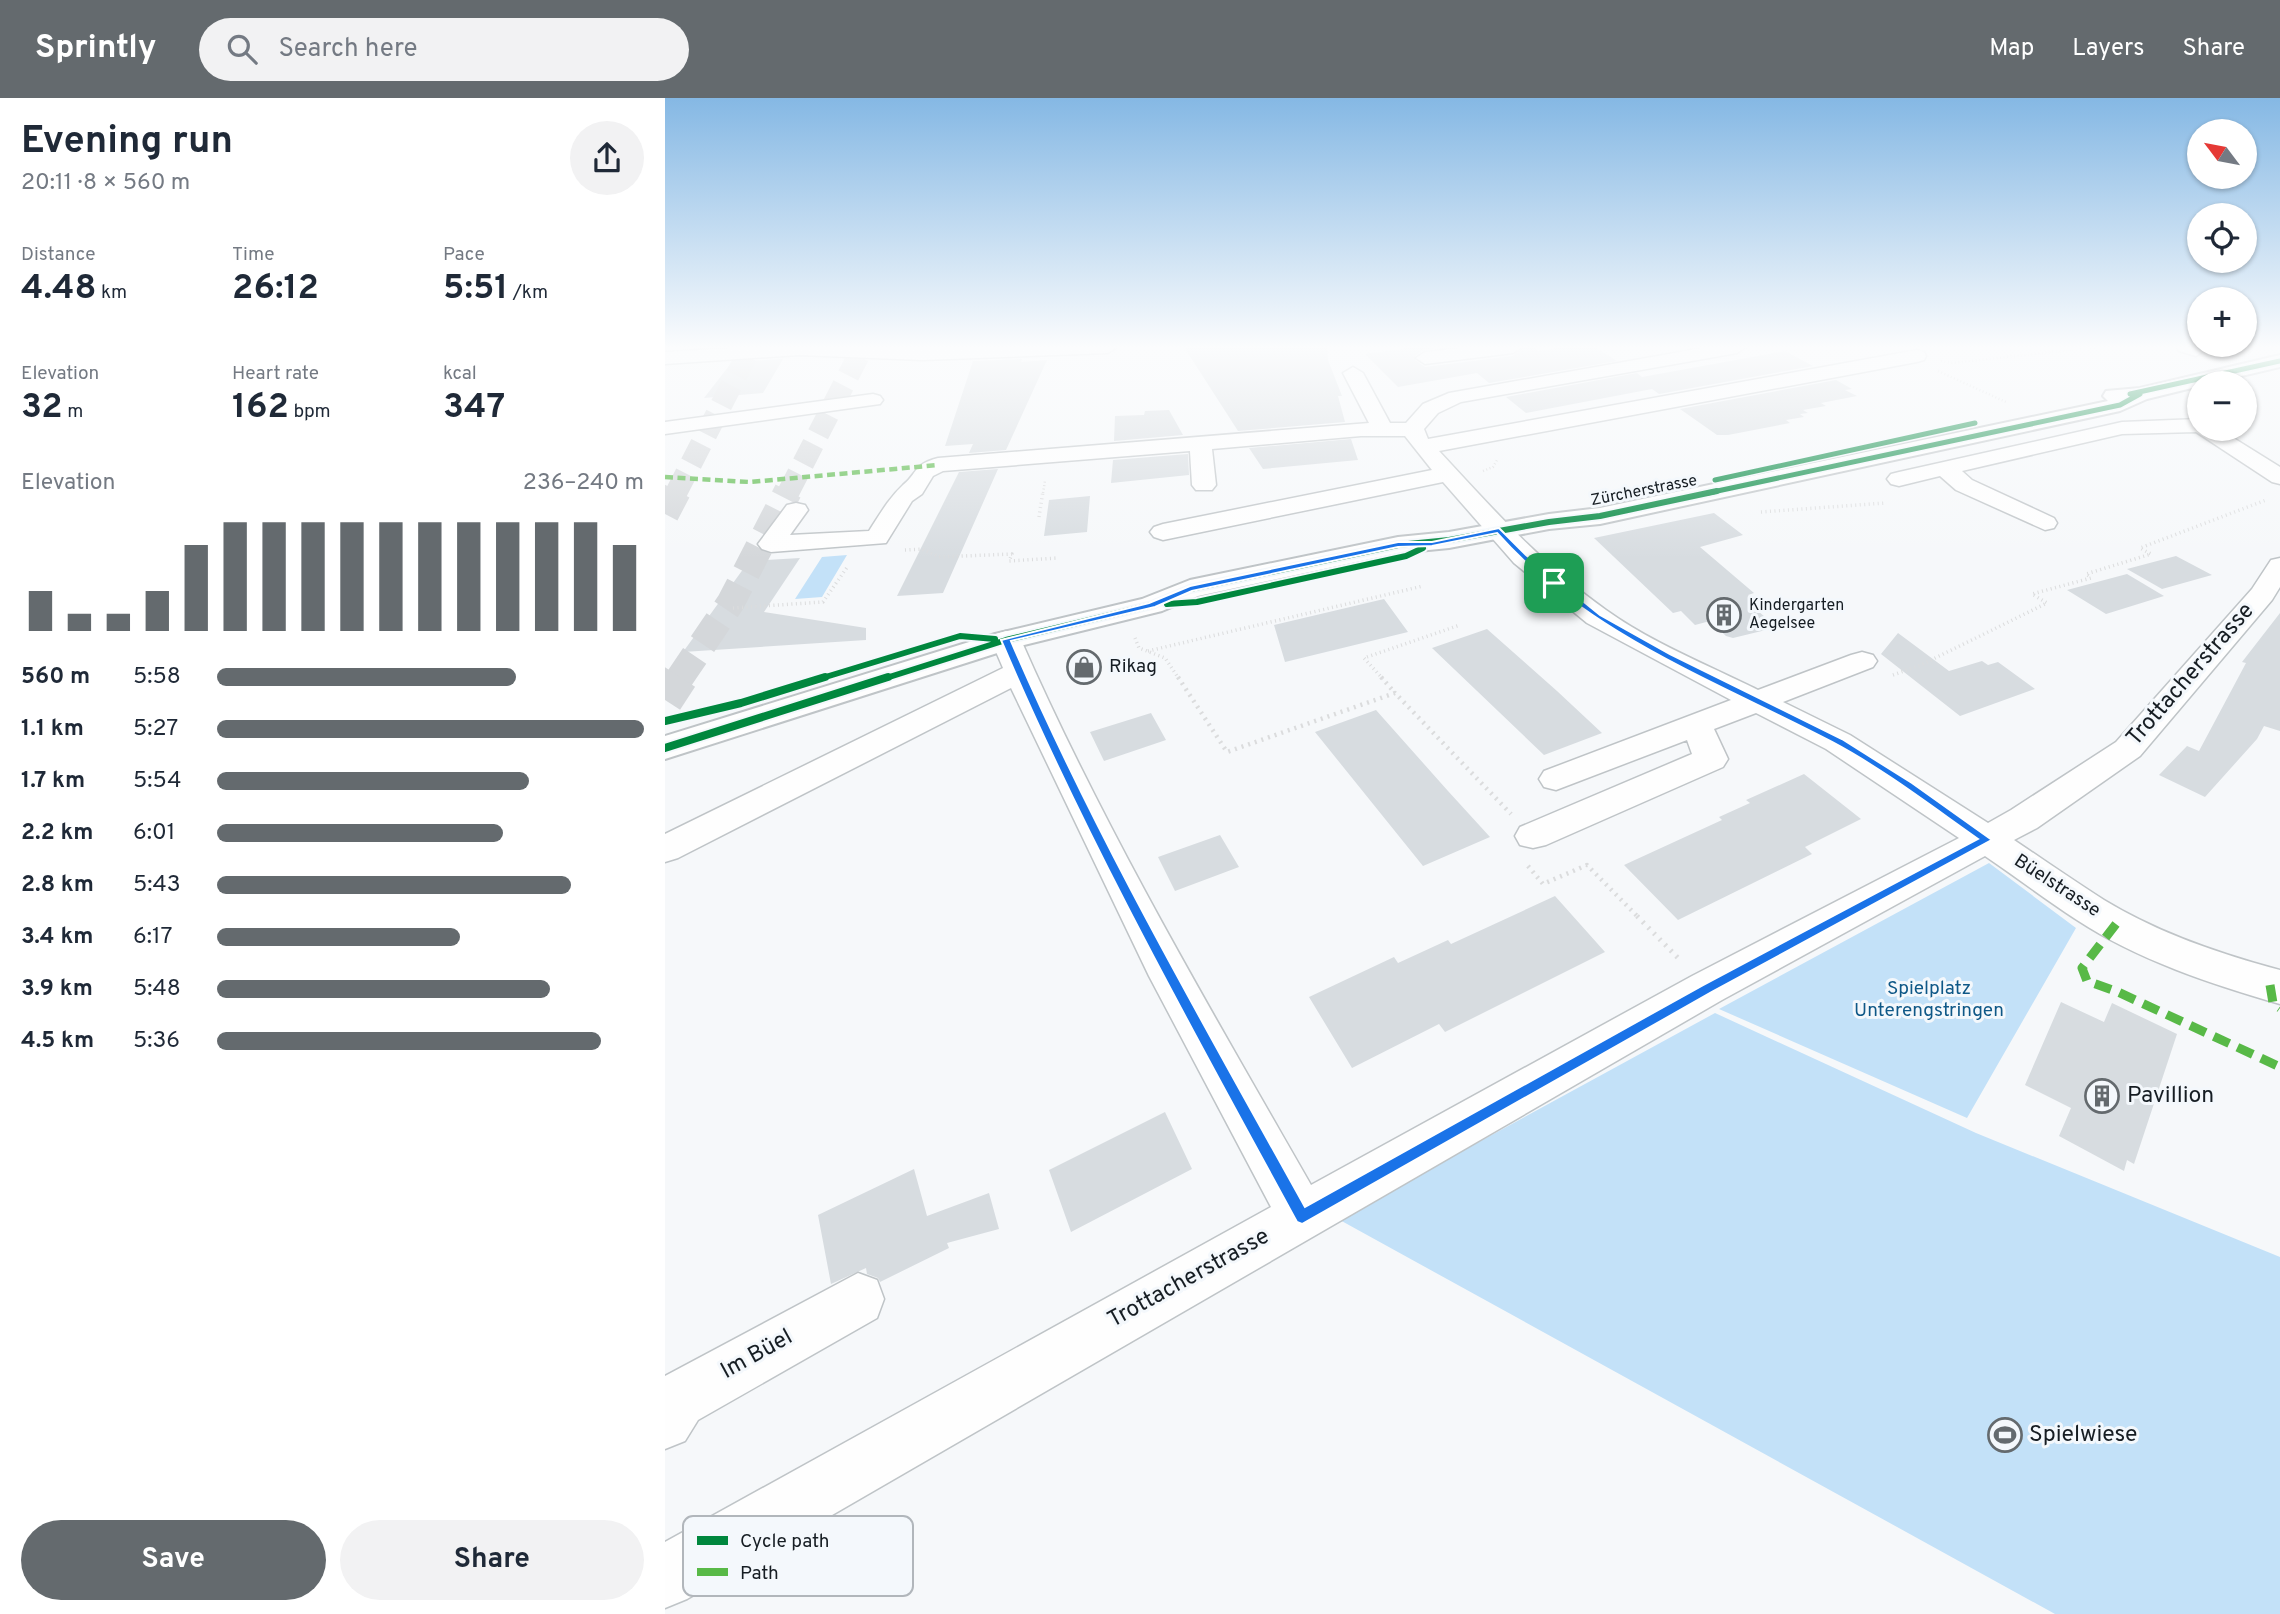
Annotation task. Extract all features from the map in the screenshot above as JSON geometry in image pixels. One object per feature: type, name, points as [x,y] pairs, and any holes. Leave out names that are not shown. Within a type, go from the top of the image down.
[{"type":"main road","name":"Zürcherstrasse","points":[[665,748],[1013,655],[1152,605],[1197,602],[1406,556],[1432,544],[1562,518],[1600,516],[2060,418]]},
{"type":"street","points":[[665,428],[741,418]]},
{"type":"street","points":[[1377,418],[1383,430]]},
{"type":"street","points":[[1418,438],[1419,418]]},
{"type":"street","points":[[796,510],[771,544],[866,544],[903,496],[914,489],[924,472],[938,464],[1383,430],[1418,438],[1548,418]]},
{"type":"street","points":[[1899,479],[2122,428],[2187,425]]},
{"type":"street","name":"Büelstrasse","points":[[1418,438],[1523,557],[1597,617],[1754,701],[1839,742],[2116,924],[2212,966],[2280,987]]},
{"type":"street","points":[[2224,441],[2280,477]]},
{"type":"street","points":[[1200,443],[1204,485]]},
{"type":"street","points":[[1944,468],[1965,485],[2045,523]]},
{"type":"street","points":[[1163,532],[1449,474]]},
{"type":"street","name":"Trottacherstrasse","points":[[772,1516],[1707,988],[2024,819],[2128,749],[2262,594],[2280,566]]},
{"type":"street","points":[[665,849],[1013,655],[1034,706],[1170,976],[1302,1216]]},
{"type":"street","points":[[1556,779],[1754,701],[1872,670]]},
{"type":"street","name":"Im Büel","points":[[665,1420],[678,1400],[858,1299]]},
{"type":"street","name":"Trottacherstrasse","points":[[665,1577],[683,1567]]},
{"type":"lane","points":[[1532,836],[1711,759],[1696,724]]},
{"type":"path","points":[[1039,517],[1042,497]]},
{"type":"path","points":[[1872,670],[1921,665],[2047,603],[2032,594],[2091,578],[2086,574],[2151,554],[2140,548],[2267,500]]},
{"type":"path","points":[[1752,512],[1894,502]]},
{"type":"path","points":[[733,608],[823,603],[866,544],[922,549],[939,558],[1012,554],[1009,561],[1057,558]]},
{"type":"path","points":[[1147,651],[1423,586]]},
{"type":"path","points":[[1459,625],[1364,658],[1532,836],[1510,846],[1543,884],[1587,865],[1707,988]]},
{"type":"path","points":[[1131,627],[1139,648],[1164,658],[1227,752],[1395,693]]},
{"type":"green space","points":[[847,555],[822,597],[795,599],[822,557]]},
{"type":"green space","name":"Spielplatz Unterengstringen","points":[[1989,863],[2076,928],[1967,1118],[1719,1009]]},
{"type":"green space","name":"Spielwiese","points":[[1715,1013],[1976,1133],[2280,1257],[2280,1614],[2055,1614],[1338,1219]]},
{"type":"building","points":[[954,418],[1021,418],[1006,450],[969,453],[973,444],[945,446]]},
{"type":"building","points":[[1115,418],[1173,418],[1183,435],[1114,441]]},
{"type":"building","points":[[1229,418],[1344,418],[1345,422],[1238,431]]},
{"type":"building","points":[[1692,418],[1800,418],[1786,420],[1790,423],[1717,435]]},
{"type":"building","points":[[1351,439],[1358,460],[1263,469],[1249,448]]},
{"type":"building","points":[[1188,454],[1189,475],[1111,483],[1113,460]]},
{"type":"building","points":[[998,469],[943,593],[897,596],[959,472]]},
{"type":"building","points":[[1090,496],[1087,532],[1044,536],[1049,500]]},
{"type":"building","points":[[1714,513],[1743,535],[1700,547],[1754,593],[1748,595],[1758,603],[1751,605],[1772,623],[1765,625],[1770,629],[1733,638],[1726,636],[1710,621],[1695,625],[1681,611],[1673,613],[1594,538]]},
{"type":"building","points":[[2176,556],[2212,575],[2162,589],[2127,569]]},
{"type":"building","points":[[800,558],[764,612],[866,628],[866,640],[683,652],[749,561]]},
{"type":"building","points":[[2127,574],[2164,596],[2106,614],[2067,590]]},
{"type":"building","points":[[1384,599],[1408,632],[1285,662],[1274,625]]},
{"type":"building","points":[[2280,613],[2280,731],[2264,726],[2257,739],[2205,797],[2159,775],[2187,746],[2199,751],[2246,663],[2242,662]]},
{"type":"building","points":[[1487,629],[1602,733],[1544,755],[1432,648]]},
{"type":"building","points":[[1898,633],[1949,671],[1982,661],[1988,665],[1998,662],[2035,689],[1960,716],[1881,654]]},
{"type":"building","points":[[1376,710],[1490,837],[1423,866],[1315,732]]},
{"type":"building","points":[[1151,713],[1166,740],[1104,761],[1090,732]]},
{"type":"building","points":[[1804,774],[1861,819],[1805,847],[1812,854],[1678,920],[1624,865],[1722,820],[1719,817],[1750,803],[1746,800]]},
{"type":"building","points":[[1220,835],[1239,867],[1175,891],[1158,857]]},
{"type":"building","points":[[1555,896],[1605,952],[1445,1032],[1439,1024],[1352,1068],[1309,997],[1394,957],[1398,963],[1448,940],[1451,944]]},
{"type":"building","name":"Pavillion","points":[[2061,1002],[2104,1022],[2112,1003],[2177,1034],[2134,1164],[2127,1160],[2124,1171],[2059,1136],[2071,1108],[2025,1085]]},
{"type":"building","points":[[1165,1112],[1192,1169],[1071,1232],[1049,1170]]},
{"type":"building","points":[[914,1169],[927,1216],[989,1193],[999,1229],[947,1243],[949,1248],[880,1282],[878,1278],[867,1274],[866,1268],[831,1284],[818,1215]]},
{"type":"tunnel","points":[[676,493],[715,418]]},
{"type":"tunnel","points":[[788,493],[827,418]]},
{"type":"tunnel","points":[[665,514],[677,491]]},
{"type":"tunnel","points":[[679,679],[731,602],[788,491]]},
{"type":"tunnel","points":[[665,700],[680,677]]},
{"type":"marked path","points":[[665,477],[750,482],[938,465]]},
{"type":"marked path","points":[[2116,924],[2082,968],[2087,981],[2118,992],[2280,1067]]},
{"type":"marked path","points":[[2270,985],[2273,1003],[2280,1008]]},
{"type":"cycle path","points":[[665,748],[1006,640],[1152,605],[1190,589],[1398,545],[1449,540],[1574,518],[1600,516],[2060,418]]},
{"type":"cycle path","points":[[1715,480],[1975,423]]},
{"type":"cycle path","points":[[1167,604],[1197,602],[1406,556],[1423,548]]},
{"type":"cycle path","points":[[665,721],[741,703],[960,636],[995,639]]},
{"type":"place","name":"Kindergarten Aegelsee","points":[[1724,615]]},
{"type":"place","name":"Rikag","points":[[1084,667]]},
{"type":"place","name":"Pavillion","points":[[2102,1096]]},
{"type":"place","name":"Spielwiese","points":[[2005,1435]]},
{"type":"route","points":[[1499,530],[1523,557],[1554,583],[1597,617],[1666,656],[1839,742],[1908,785],[1986,840],[1707,988],[1302,1216],[1170,976],[1034,706],[1006,640],[1152,605],[1190,589],[1398,545],[1432,544],[1499,530]]}]
